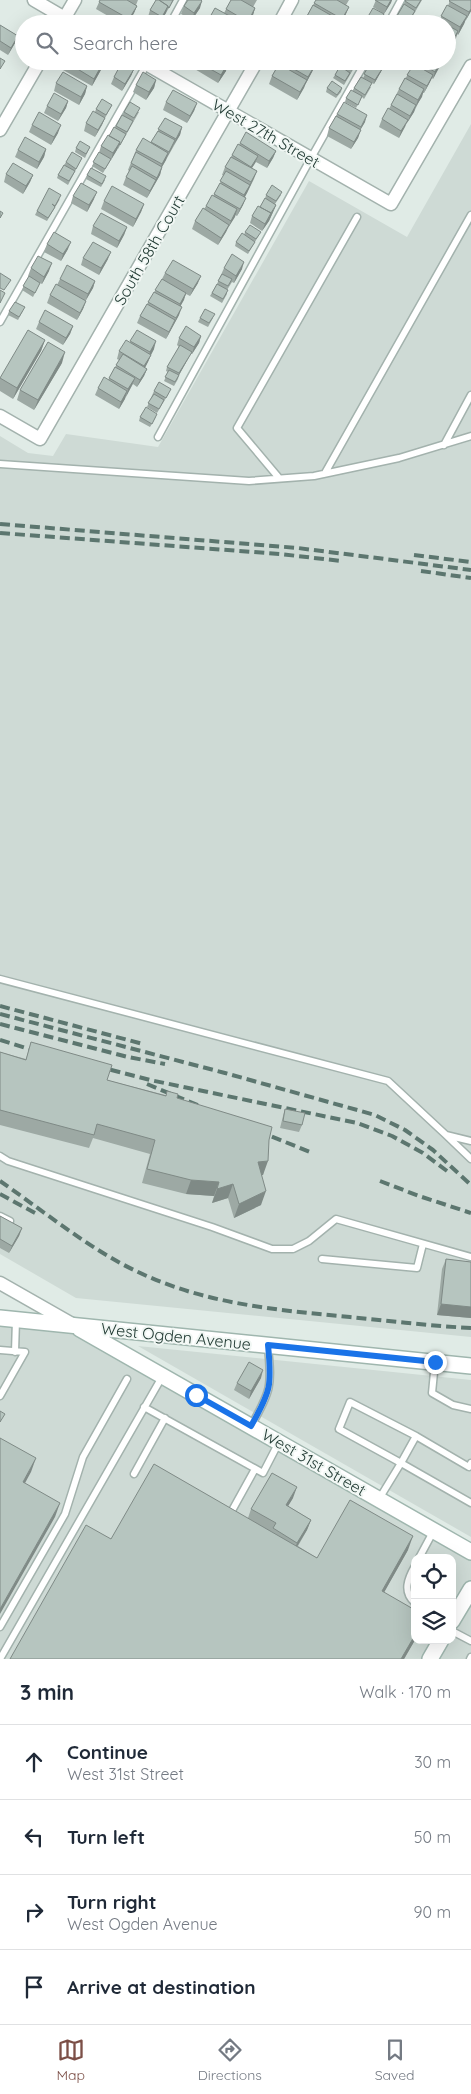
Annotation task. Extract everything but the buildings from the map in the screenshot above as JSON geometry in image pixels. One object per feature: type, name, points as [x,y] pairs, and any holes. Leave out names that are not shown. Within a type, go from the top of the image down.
[{"type":"main road","name":"West Ogden Avenue","points":[[0,1318],[471,1366]]},
{"type":"main road","name":"West 31st Street","points":[[74,1326],[471,1552]]},
{"type":"main road","points":[[456,1614],[471,1588]]},
{"type":"main road","points":[[430,1659],[439,1644]]},
{"type":"street","points":[[34,0],[56,15]]},
{"type":"street","points":[[70,15],[75,0]]},
{"type":"street","points":[[284,15],[292,0]]},
{"type":"street","name":"West 27th Street","points":[[159,70],[391,204],[471,66]]},
{"type":"street","points":[[0,130],[35,70]]},
{"type":"street","name":"South 58th Court","points":[[0,416],[40,439],[252,70]]},
{"type":"street","name":"West 31st Street","points":[[0,1283],[74,1326]]},
{"type":"lane","points":[[175,15],[183,0]]},
{"type":"lane","points":[[393,15],[401,0]]},
{"type":"lane","points":[[0,322],[141,70]]},
{"type":"lane","points":[[158,437],[361,70]]},
{"type":"lane","points":[[326,473],[471,215]]},
{"type":"lane","points":[[279,478],[237,428],[357,217]]},
{"type":"lane","points":[[444,445],[471,395]]},
{"type":"lane","points":[[0,464],[249,481],[326,473],[399,458],[471,436]]},
{"type":"lane","points":[[0,980],[388,1081],[471,1158]]},
{"type":"lane","points":[[446,1135],[471,1142]]},
{"type":"lane","points":[[0,1156],[8,1161],[212,1227],[272,1249],[293,1249],[309,1241],[336,1219],[471,1257]]},
{"type":"lane","points":[[0,1216],[10,1221]]},
{"type":"lane","points":[[322,1259],[418,1268],[423,1244]]},
{"type":"lane","points":[[15,1352],[16,1320]]},
{"type":"lane","points":[[251,1426],[269,1392],[271,1378],[268,1345]]},
{"type":"lane","points":[[0,1350],[25,1352],[0,1396]]},
{"type":"lane","points":[[435,1362],[432,1393],[453,1405],[471,1409]]},
{"type":"lane","points":[[0,1659],[162,1375]]},
{"type":"lane","points":[[0,1627],[65,1514],[83,1457],[127,1379]]},
{"type":"lane","points":[[471,1463],[469,1467],[416,1436],[350,1402],[339,1429],[471,1503]]},
{"type":"lane","points":[[144,1407],[263,1473],[279,1442]]},
{"type":"lane","points":[[134,1474],[165,1418]]},
{"type":"lane","points":[[379,1499],[416,1436]]},
{"type":"lane","points":[[228,1519],[255,1469]]},
{"type":"lane","points":[[421,1554],[434,1530]]},
{"type":"lane","points":[[411,1575],[406,1586],[408,1595],[411,1598]]},
{"type":"lane","points":[[456,1633],[471,1641]]},
{"type":"shaded area","points":[[471,124],[471,1337],[76,1298],[0,1254],[0,436],[28,453],[53,456],[66,434],[158,447],[309,181],[407,237]]},
{"type":"shaded area","points":[[0,1320],[74,1328],[471,1555],[471,1659],[0,1659]]},
{"type":"shaded area","points":[[138,1346],[471,1380],[471,1537]]},
{"type":"railway","points":[[0,524],[298,548],[471,570]]},
{"type":"railway","points":[[0,533],[280,554],[341,561]]},
{"type":"railway","points":[[414,555],[471,562]]},
{"type":"railway","points":[[421,571],[471,578]]},
{"type":"railway","points":[[0,1006],[143,1044]]},
{"type":"railway","points":[[0,1014],[225,1073],[375,1115],[405,1130],[433,1150],[471,1185]]},
{"type":"railway","points":[[0,1024],[128,1057],[165,1064]]},
{"type":"railway","points":[[0,1040],[42,1053]]},
{"type":"railway","points":[[96,1066],[150,1080],[357,1123],[392,1136],[423,1153],[447,1171]]},
{"type":"railway","points":[[147,1084],[202,1107]]},
{"type":"railway","points":[[258,1131],[310,1152]]},
{"type":"railway","points":[[0,1181],[67,1229],[119,1262],[162,1282],[188,1291],[241,1304],[268,1308],[471,1328]]},
{"type":"railway","points":[[380,1181],[471,1213]]},
{"type":"railway","points":[[0,1194],[35,1213]]},
{"type":"route","points":[[196,1395],[251,1426],[269,1392],[271,1378],[268,1345],[435,1362]]}]
